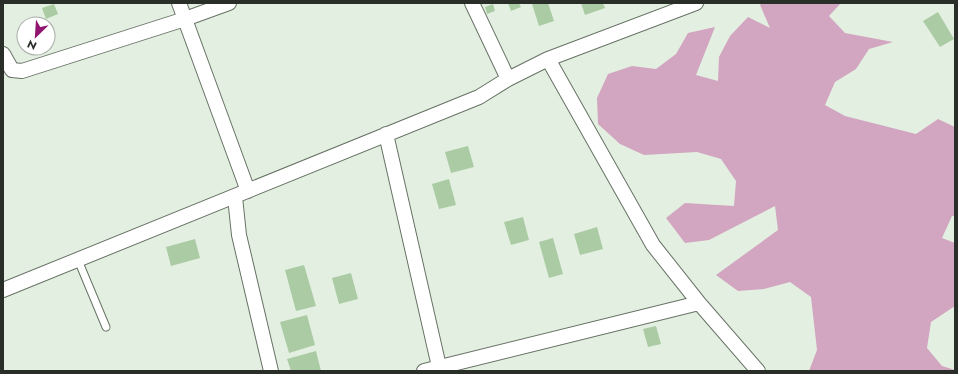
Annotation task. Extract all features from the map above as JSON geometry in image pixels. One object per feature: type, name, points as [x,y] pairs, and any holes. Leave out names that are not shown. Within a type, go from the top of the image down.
[{"type":"street","points":[[179,3],[248,191]]},
{"type":"street","points":[[3,54],[12,70],[22,71],[185,19],[229,3]]},
{"type":"street","points":[[472,3],[508,79]]},
{"type":"street","points":[[3,290],[479,97],[508,79],[548,59],[696,3]]},
{"type":"street","points":[[548,59],[653,245],[699,303],[758,371]]},
{"type":"street","points":[[386,134],[439,369]]},
{"type":"street","points":[[235,197],[239,235],[271,371]]},
{"type":"street","points":[[424,371],[439,369],[699,303]]},
{"type":"lane","points":[[78,260],[106,327]]},
{"type":"shaded area","points":[[762,3],[841,3],[829,16],[845,33],[893,42],[869,49],[856,69],[835,82],[825,105],[845,116],[916,134],[938,119],[955,127],[955,216],[952,216],[942,238],[955,243],[955,306],[931,322],[927,348],[942,366],[955,371],[809,371],[817,350],[811,297],[790,282],[764,289],[738,291],[716,275],[778,230],[775,206],[709,240],[685,243],[666,218],[685,203],[734,206],[736,181],[721,159],[697,152],[644,155],[620,144],[598,124],[597,98],[608,74],[632,66],[656,69],[676,54],[688,33],[715,27],[696,75],[718,81],[719,57],[730,36],[748,17],[770,28],[760,5]]},
{"type":"building","points":[[508,3],[519,3],[521,7],[511,11]]},
{"type":"building","points":[[548,3],[554,21],[539,26],[532,4]]},
{"type":"building","points":[[581,3],[603,3],[605,8],[585,15]]},
{"type":"building","points":[[54,4],[58,14],[53,16],[45,16],[42,8]]},
{"type":"building","points":[[493,4],[495,11],[487,14],[485,7]]},
{"type":"building","points":[[938,12],[954,39],[940,47],[923,21]]},
{"type":"building","points":[[468,146],[474,167],[451,173],[445,152]]},
{"type":"building","points":[[449,179],[456,205],[439,209],[432,184]]},
{"type":"building","points":[[523,217],[529,240],[511,245],[504,222]]},
{"type":"building","points":[[597,227],[603,249],[580,255],[574,234]]},
{"type":"building","points":[[553,238],[563,274],[549,278],[539,242]]},
{"type":"building","points":[[195,239],[200,258],[171,266],[166,247]]},
{"type":"building","points":[[304,265],[316,306],[296,311],[285,270]]},
{"type":"building","points":[[351,273],[358,299],[339,304],[332,278]]},
{"type":"building","points":[[307,315],[315,345],[289,353],[280,322]]},
{"type":"building","points":[[656,326],[661,344],[648,347],[643,329]]},
{"type":"building","points":[[316,351],[321,371],[291,371],[287,359]]}]
